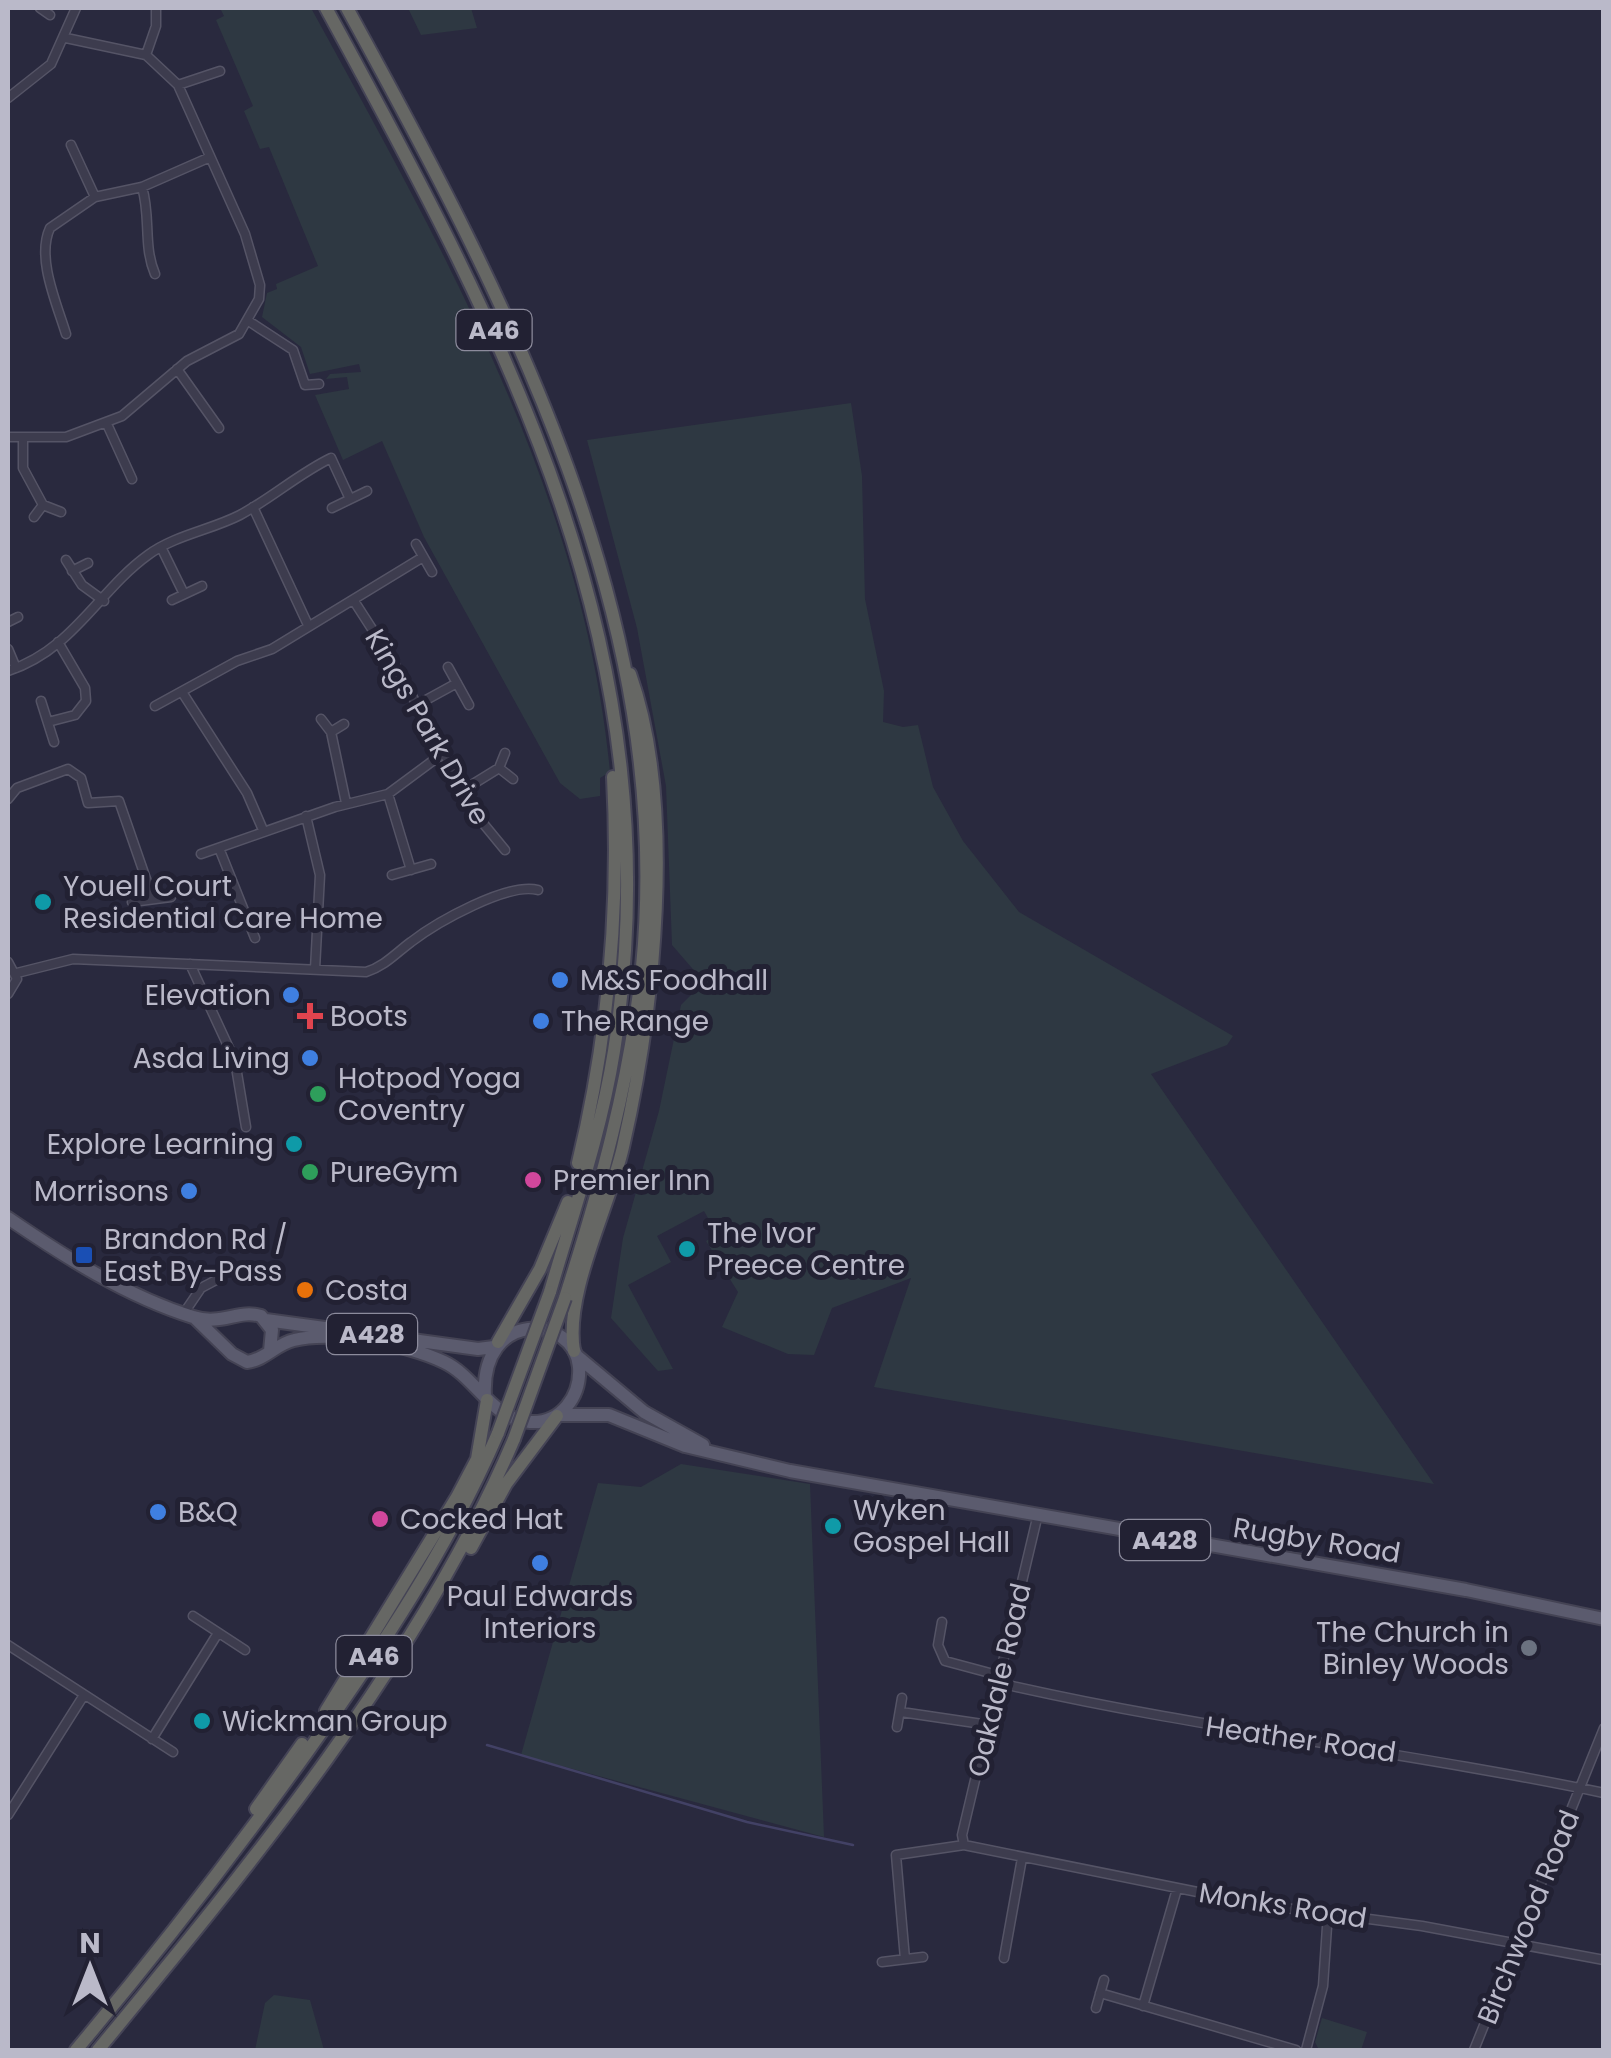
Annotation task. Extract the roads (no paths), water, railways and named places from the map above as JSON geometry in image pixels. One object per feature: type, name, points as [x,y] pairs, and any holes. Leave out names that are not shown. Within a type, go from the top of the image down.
[{"type":"highway","name":"A46","points":[[76,2050],[226,1863],[337,1710],[419,1586],[480,1477],[550,1292],[596,1132],[614,1054],[622,989],[627,859],[607,676],[567,522],[512,371],[448,232],[326,8]]},
{"type":"highway","name":"A46","points":[[98,2050],[258,1846],[401,1649],[466,1540],[514,1439],[565,1298],[611,1146],[642,966],[643,812],[618,638],[590,532],[527,360],[463,222],[347,8]]},
{"type":"highway","points":[[575,1353],[572,1309],[623,1148],[652,967],[654,849],[646,745],[639,700],[618,638]]},
{"type":"highway","points":[[496,1345],[540,1269],[566,1209],[597,1084],[611,991],[618,862],[607,676]]},
{"type":"highway","points":[[226,1863],[264,1795],[324,1715],[457,1498],[477,1458],[486,1398]]},
{"type":"highway","points":[[258,1846],[316,1782],[396,1670],[506,1484],[558,1416]]},
{"type":"main road","points":[[8,1218],[110,1282],[189,1315],[224,1322],[251,1314],[266,1320],[273,1334],[270,1350],[258,1360],[247,1362],[189,1315]]},
{"type":"main road","points":[[228,1350],[226,1331],[237,1316]]},
{"type":"main road","name":"A428","points":[[266,1320],[478,1349],[496,1345]]},
{"type":"main road","points":[[517,1330],[543,1330],[575,1353],[578,1381],[574,1397],[558,1416],[528,1422],[510,1418],[486,1398],[485,1366],[496,1345],[517,1330]]},
{"type":"main road","name":"A428","points":[[270,1350],[295,1339],[383,1344],[448,1363],[486,1398]]},
{"type":"main road","name":"Rugby Road","points":[[575,1353],[644,1412],[727,1457]]},
{"type":"main road","name":"Rugby Road","points":[[558,1416],[609,1416],[684,1446],[727,1457],[1604,1618]]},
{"type":"street","points":[[41,8],[50,15]]},
{"type":"street","points":[[8,98],[40,77],[66,38],[76,8]]},
{"type":"street","points":[[146,55],[156,26],[156,8]]},
{"type":"street","points":[[8,437],[66,436],[107,424],[146,400],[176,369],[239,334],[250,322],[259,299],[256,270],[239,218],[208,158],[178,85],[146,55],[66,38]]},
{"type":"street","points":[[178,85],[220,70]]},
{"type":"street","points":[[71,145],[94,197]]},
{"type":"street","points":[[75,154],[86,149]]},
{"type":"street","points":[[66,334],[49,272],[46,234],[55,222],[94,197],[142,187],[208,158]]},
{"type":"street","points":[[141,269],[153,270],[147,242],[150,214],[142,187]]},
{"type":"street","points":[[62,322],[74,318]]},
{"type":"street","points":[[250,322],[293,350],[307,398]]},
{"type":"street","points":[[176,369],[219,428]]},
{"type":"street","points":[[305,385],[319,384]]},
{"type":"street","points":[[212,416],[222,410]]},
{"type":"street","points":[[107,424],[130,474],[139,466]]},
{"type":"street","points":[[23,438],[23,468],[44,505],[61,512]]},
{"type":"street","points":[[8,649],[12,670],[58,642],[104,601],[138,563],[161,546],[253,507],[296,476],[332,458],[350,499]]},
{"type":"street","points":[[332,508],[368,491]]},
{"type":"street","points":[[34,517],[44,505]]},
{"type":"street","points":[[253,507],[269,536],[281,576],[308,625]]},
{"type":"street","points":[[416,544],[432,572]]},
{"type":"street","points":[[161,546],[184,594]]},
{"type":"street","points":[[155,706],[237,661],[272,649],[424,556]]},
{"type":"street","points":[[66,560],[72,571],[104,601]]},
{"type":"street","points":[[72,571],[88,563]]},
{"type":"street","points":[[172,600],[202,586]]},
{"type":"street","name":"Kings Park Drive","points":[[354,601],[392,660],[492,838],[505,850]]},
{"type":"street","points":[[8,622],[18,617]]},
{"type":"street","points":[[48,722],[75,715],[86,701],[85,688],[58,642]]},
{"type":"street","points":[[448,667],[469,704]]},
{"type":"street","points":[[415,706],[456,683]]},
{"type":"street","points":[[182,692],[247,793],[263,830]]},
{"type":"street","points":[[41,700],[54,742]]},
{"type":"street","points":[[321,719],[331,732],[346,803]]},
{"type":"street","points":[[331,732],[344,724]]},
{"type":"street","points":[[465,788],[499,768],[505,753]]},
{"type":"street","points":[[201,854],[346,803],[388,794],[442,754]]},
{"type":"street","points":[[499,768],[513,780]]},
{"type":"street","points":[[8,799],[17,788],[68,769],[81,778],[88,803],[119,801],[153,898]]},
{"type":"street","points":[[388,794],[411,870]]},
{"type":"street","points":[[306,816],[320,876],[315,970]]},
{"type":"street","points":[[219,848],[255,938]]},
{"type":"street","points":[[392,875],[431,864]]},
{"type":"street","points":[[17,972],[72,959],[375,969],[426,932],[505,892],[520,886],[538,890]]},
{"type":"street","points":[[132,902],[171,897]]},
{"type":"street","points":[[251,925],[268,919]]},
{"type":"street","points":[[8,962],[17,972],[16,985],[8,994]]},
{"type":"street","points":[[190,964],[235,1061],[246,1127]]},
{"type":"street","points":[[189,1315],[201,1288],[218,1280]]},
{"type":"street","name":"Oakdale Road","points":[[964,1845],[962,1835],[1038,1514]]},
{"type":"street","points":[[193,1616],[245,1650]]},
{"type":"street","name":"Heather Road","points":[[942,1622],[938,1645],[945,1661],[1126,1712],[1443,1760],[1604,1793]]},
{"type":"street","points":[[152,1739],[218,1633]]},
{"type":"street","points":[[8,1645],[172,1752]]},
{"type":"street","points":[[8,1815],[84,1695]]},
{"type":"street","points":[[897,1727],[902,1698]]},
{"type":"street","points":[[901,1712],[989,1725]]},
{"type":"street","name":"Birchwood Road","points":[[1474,2050],[1604,1728]]},
{"type":"street","points":[[905,1959],[896,1855],[964,1845]]},
{"type":"street","name":"Monks Road","points":[[964,1845],[1178,1889],[1604,1960]]},
{"type":"street","points":[[1004,1958],[1022,1858]]},
{"type":"street","points":[[1143,2006],[1178,1889]]},
{"type":"street","points":[[1306,2050],[1323,1986],[1328,1912]]},
{"type":"street","points":[[882,1962],[922,1958]]},
{"type":"street","points":[[1096,2008],[1104,1980]]},
{"type":"street","points":[[1100,1993],[1296,2050]]},
{"type":"waterway","points":[[487,1745],[747,1822],[853,1845]]},
{"type":"place","name":"Youell Court Residential Care Home","points":[[43,902]]},
{"type":"place","name":"M&S Foodhall","points":[[560,980]]},
{"type":"place","name":"Elevation","points":[[291,995]]},
{"type":"place","name":"Boots","points":[[310,1016]]},
{"type":"place","name":"The Range","points":[[541,1021]]},
{"type":"place","name":"Asda Living","points":[[310,1058]]},
{"type":"place","name":"Hotpod Yoga Coventry","points":[[318,1094]]},
{"type":"place","name":"Explore Learning","points":[[294,1144]]},
{"type":"place","name":"PureGym","points":[[310,1172]]},
{"type":"place","name":"Premier Inn","points":[[533,1180]]},
{"type":"place","name":"Morrisons","points":[[189,1191]]},
{"type":"place","name":"The Ivor Preece Centre","points":[[687,1249]]},
{"type":"place","name":"Brandon Rd / East By-Pass","points":[[84,1255]]},
{"type":"place","name":"Costa","points":[[305,1290]]},
{"type":"place","name":"B&Q","points":[[158,1512]]},
{"type":"place","name":"Cocked Hat","points":[[380,1519]]},
{"type":"place","name":"Wyken Gospel Hall","points":[[833,1526]]},
{"type":"place","name":"Paul Edwards Interiors","points":[[540,1563]]},
{"type":"place","name":"The Church in Binley Woods","points":[[1529,1648]]},
{"type":"place","name":"Wickman Group","points":[[202,1721]]}]
